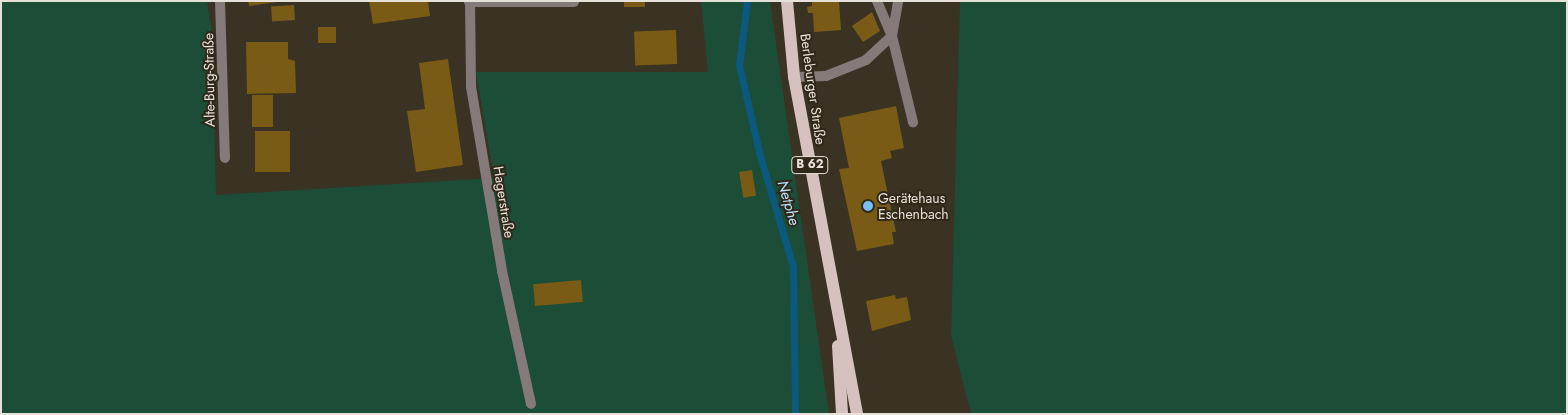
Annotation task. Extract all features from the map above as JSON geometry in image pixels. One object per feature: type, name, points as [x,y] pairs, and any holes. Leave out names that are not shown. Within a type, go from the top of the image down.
[{"type":"main road","name":"Berleburger Straße","points":[[787,1],[794,77],[839,329],[857,414]]},
{"type":"main road","name":"Berleburger Straße","points":[[839,329],[837,370],[842,414]]},
{"type":"street","name":"Alte-Burg-Straße","points":[[220,1],[225,158]]},
{"type":"street","points":[[877,1],[892,36],[913,122]]},
{"type":"street","points":[[794,77],[826,76],[849,70],[885,46],[892,36],[898,1]]},
{"type":"street","points":[[470,2],[574,2]]},
{"type":"street","name":"Hagerstraße","points":[[470,2],[471,87],[502,271],[531,404]]},
{"type":"green space","points":[[1,1],[207,1],[212,33],[216,195],[494,178],[476,72],[708,72],[701,1],[770,1],[829,414],[1,414]]},
{"type":"green space","points":[[960,1],[1567,1],[1567,414],[971,414],[951,335]]},
{"type":"building","points":[[248,1],[277,1],[277,2],[249,6]]},
{"type":"building","points":[[369,1],[428,1],[430,16],[373,24]]},
{"type":"building","points":[[624,1],[645,1],[645,7],[624,7]]},
{"type":"building","points":[[812,1],[839,1],[841,30],[814,32],[813,13],[808,13],[807,7],[812,6]]},
{"type":"building","points":[[294,5],[295,20],[272,22],[271,7]]},
{"type":"building","points":[[872,12],[880,31],[863,42],[852,26]]},
{"type":"building","points":[[318,27],[336,27],[336,43],[318,43]]},
{"type":"building","points":[[676,30],[677,64],[635,65],[634,31]]},
{"type":"building","points":[[246,42],[288,42],[288,59],[295,61],[296,93],[247,94]]},
{"type":"building","points":[[448,59],[463,165],[416,172],[407,111],[425,109],[419,63]]},
{"type":"building","points":[[252,95],[273,95],[273,127],[252,127]]},
{"type":"building","points":[[896,106],[904,148],[890,151],[892,158],[881,161],[896,232],[892,232],[894,244],[857,251],[839,169],[849,168],[839,118]]},
{"type":"building","points":[[255,131],[290,131],[290,172],[255,172]]},
{"type":"building","points":[[752,170],[756,196],[743,198],[739,172]]},
{"type":"building","points":[[581,280],[583,302],[535,306],[533,284]]},
{"type":"building","points":[[895,295],[896,299],[907,297],[911,320],[872,331],[866,301]]},
{"type":"waterway","name":"Netphe","points":[[747,1],[739,65],[760,156],[793,267],[795,414]]},
{"type":"place","name":"Gerätehaus Eschenbach","points":[[868,206]]}]
